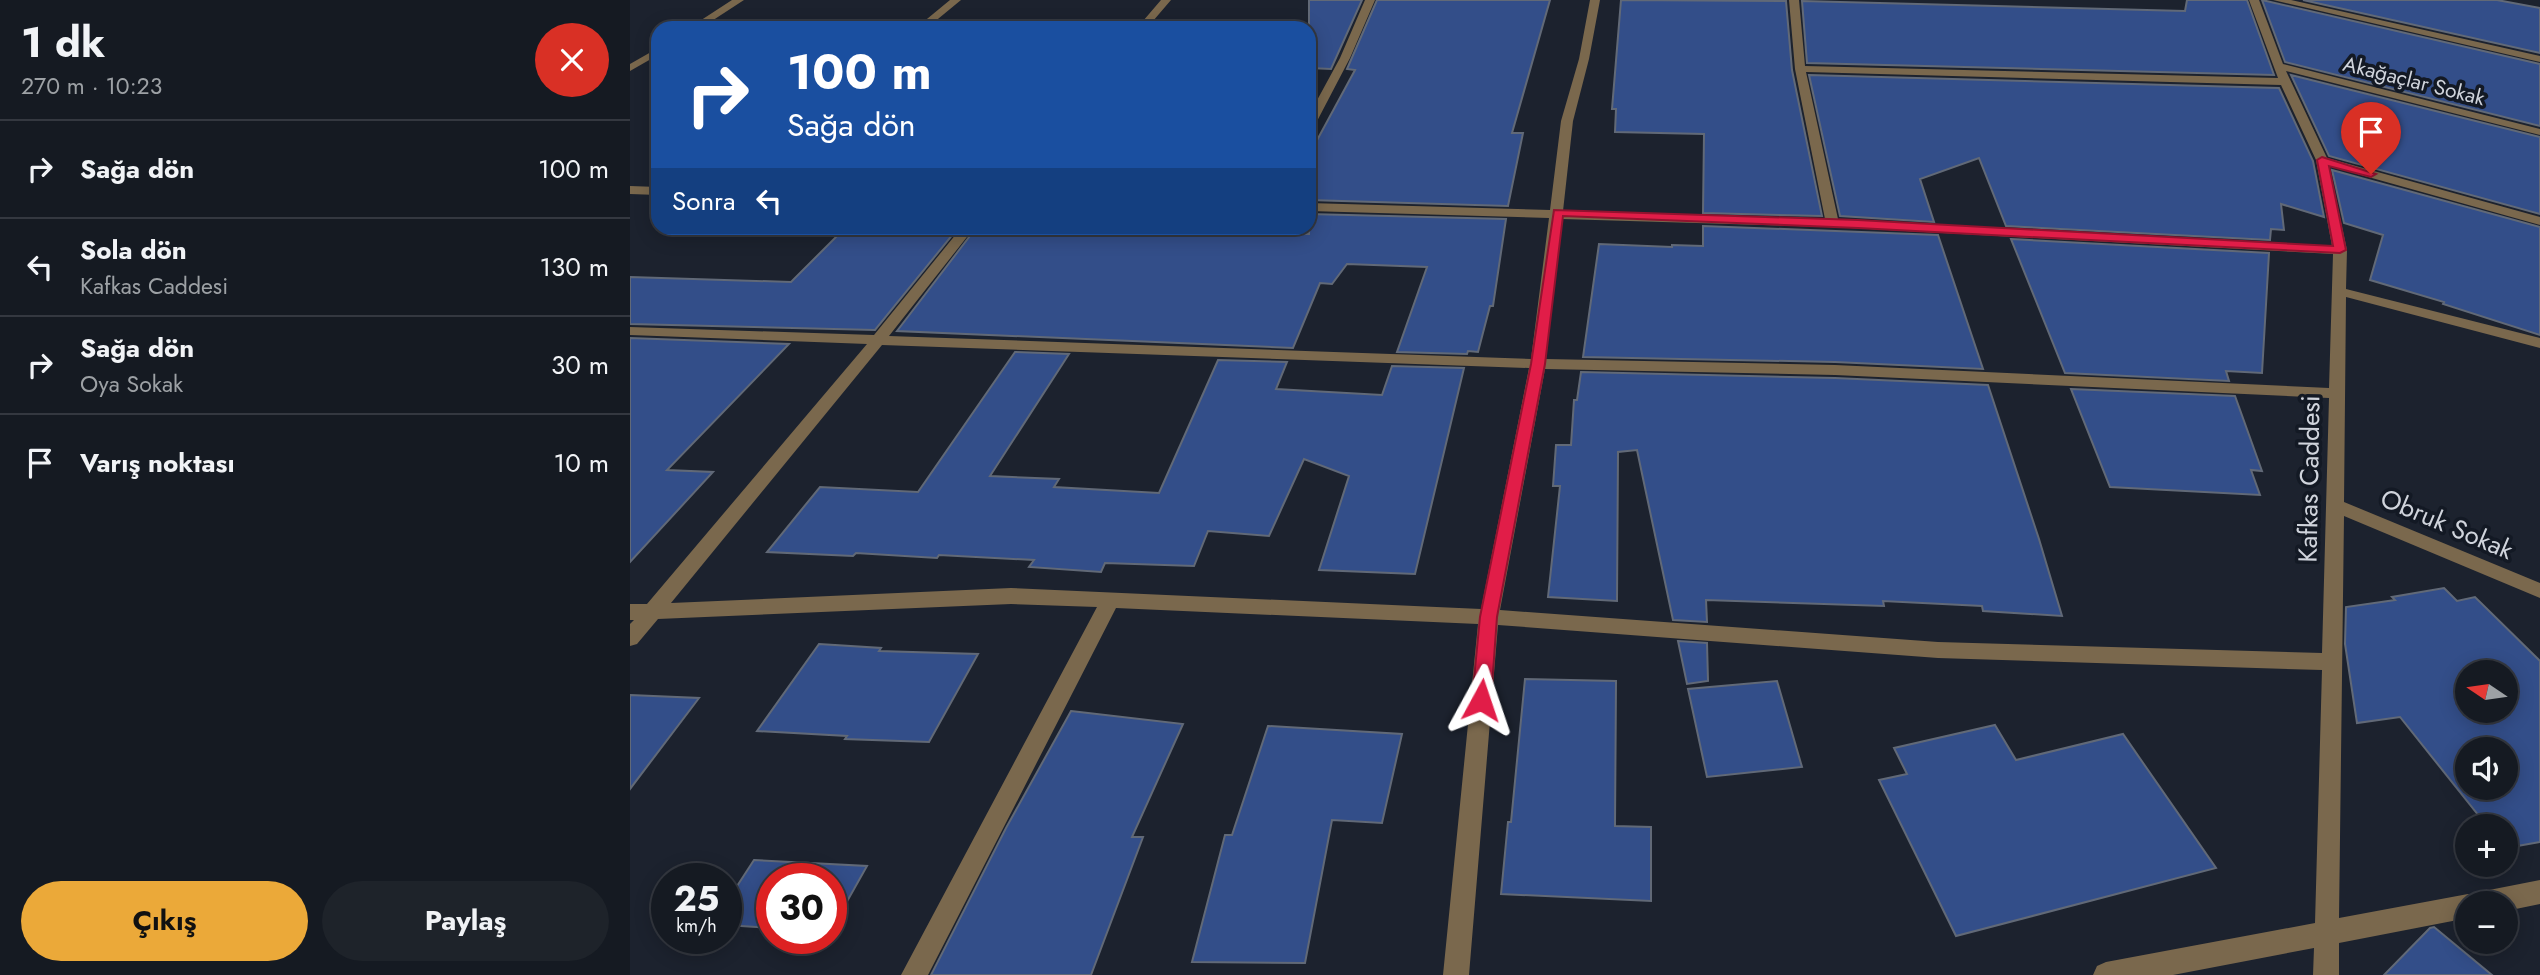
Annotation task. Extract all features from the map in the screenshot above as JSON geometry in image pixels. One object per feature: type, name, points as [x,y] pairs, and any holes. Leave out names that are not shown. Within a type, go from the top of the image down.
[{"type":"street","points":[[705,21],[739,0]]},
{"type":"street","points":[[930,21],[956,0]]},
{"type":"street","points":[[1148,21],[1166,0]]},
{"type":"street","points":[[1316,112],[1345,58],[1370,0]]},
{"type":"street","points":[[1456,975],[1489,617],[1538,364],[1567,121],[1584,59],[1595,0]]},
{"type":"street","points":[[1794,0],[1800,69],[1832,223]]},
{"type":"street","name":"Kafkas Caddesi","points":[[2254,0],[2282,74],[2322,160],[2340,250],[2326,975]]},
{"type":"street","points":[[2278,0],[2540,59]]},
{"type":"street","points":[[630,68],[651,55]]},
{"type":"street","name":"Akağaçlar Sokak","points":[[1800,69],[2179,77],[2282,74],[2540,132]]},
{"type":"street","points":[[2322,160],[2540,221]]},
{"type":"street","points":[[630,190],[651,191]]},
{"type":"street","points":[[1316,206],[1832,223],[2340,250]]},
{"type":"street","points":[[630,638],[879,340],[962,235]]},
{"type":"street","points":[[2339,291],[2495,329],[2540,343]]},
{"type":"street","points":[[630,331],[1538,364],[1835,370],[2337,393]]},
{"type":"street","name":"Obruk Sokak","points":[[2335,505],[2540,591]]},
{"type":"street","points":[[630,612],[1011,596],[1489,617],[1938,650],[2332,662]]},
{"type":"street","points":[[914,975],[1110,601]]},
{"type":"street","points":[[2518,896],[2540,891]]},
{"type":"street","points":[[2106,975],[2455,909]]},
{"type":"building","points":[[1309,0],[1362,0],[1331,69],[1316,68],[1316,21],[1309,21]]},
{"type":"building","points":[[1377,0],[1550,0],[1512,133],[1523,133],[1508,206],[1316,200],[1316,142],[1355,70],[1347,69]]},
{"type":"building","points":[[1621,0],[1786,1],[1792,70],[1822,216],[1703,213],[1704,134],[1615,132],[1616,109],[1612,109]]},
{"type":"building","points":[[2187,0],[2247,0],[2274,75],[1807,63],[1802,1],[2185,11]]},
{"type":"building","points":[[2262,0],[2540,64],[2540,126],[2285,62]]},
{"type":"building","points":[[2303,0],[2497,0],[2540,8],[2540,53]]},
{"type":"building","points":[[1809,75],[2279,88],[2313,161],[2324,217],[2281,204],[2284,230],[2271,229],[2270,240],[2006,226],[1979,158],[1920,179],[1934,222],[1840,216]]},
{"type":"building","points":[[2291,75],[2540,137],[2540,214],[2329,156]]},
{"type":"building","points":[[2332,170],[2540,227],[2540,335],[2370,280],[2383,235],[2344,223]]},
{"type":"building","points":[[1316,214],[1506,219],[1493,306],[1490,306],[1478,352],[1397,352],[1427,267],[1347,264],[1332,284],[1320,283],[1293,348],[897,331],[971,235],[1316,235]]},
{"type":"building","points":[[1703,226],[1938,235],[1983,369],[1835,362],[1583,357],[1599,244],[1703,246]]},
{"type":"building","points":[[838,235],[952,235],[875,330],[630,324],[630,277],[791,282]]},
{"type":"building","points":[[2011,239],[2269,253],[2262,373],[2226,371],[2229,381],[2065,373]]},
{"type":"building","points":[[630,338],[789,344],[667,470],[713,472],[630,562]]},
{"type":"building","points":[[1015,352],[1069,354],[990,476],[1059,479],[1054,487],[1159,493],[1218,360],[1287,362],[1276,389],[1382,395],[1392,366],[1464,368],[1415,574],[1319,570],[1349,476],[1304,459],[1269,536],[1208,531],[1194,566],[1105,563],[1101,572],[1029,567],[1034,560],[939,555],[937,558],[856,553],[853,556],[767,552],[820,487],[918,492]]},
{"type":"building","points":[[1581,372],[1835,378],[1988,385],[2062,616],[1983,611],[1982,606],[1883,601],[1884,606],[1706,600],[1707,622],[1673,620],[1637,450],[1618,452],[1617,601],[1548,597],[1560,486],[1553,486],[1556,445],[1571,445],[1574,400],[1577,400]]},
{"type":"building","points":[[2071,389],[2235,396],[2262,471],[2251,470],[2260,495],[2110,487]]},
{"type":"building","points":[[2444,588],[2457,601],[2475,597],[2540,661],[2540,842],[2518,846],[2518,814],[2477,814],[2466,800],[2518,800],[2518,737],[2455,737],[2455,786],[2400,717],[2357,723],[2345,644],[2346,607],[2395,600],[2392,597]]},
{"type":"building","points":[[1678,641],[1707,643],[1708,681],[1687,684]]},
{"type":"building","points":[[819,644],[881,648],[879,651],[978,654],[929,742],[845,739],[847,736],[757,731]]},
{"type":"building","points":[[1525,679],[1616,681],[1615,826],[1651,827],[1651,901],[1501,894]]},
{"type":"building","points":[[1777,681],[1802,767],[1707,777],[1688,689]]},
{"type":"building","points":[[630,695],[699,698],[630,789]]},
{"type":"building","points":[[1071,711],[1183,724],[1132,837],[1143,837],[1091,975],[931,975],[1006,828]]},
{"type":"building","points":[[1995,725],[2016,760],[2123,734],[2216,868],[1956,936],[1879,780],[1907,774],[1894,748]]},
{"type":"building","points":[[1268,726],[1402,734],[1382,823],[1332,820],[1305,963],[1192,962],[1225,835],[1232,835]]},
{"type":"building","points":[[754,860],[810,863],[756,863],[756,927],[742,926],[742,878]]},
{"type":"building","points":[[847,865],[867,866],[847,902]]},
{"type":"building","points":[[2434,927],[2455,944],[2455,954],[2467,954],[2492,975],[2384,975]]},
{"type":"route","points":[[1481,700],[1489,617],[1538,364],[1558,213],[1858,224],[2340,250],[2322,160],[2371,174]]}]
